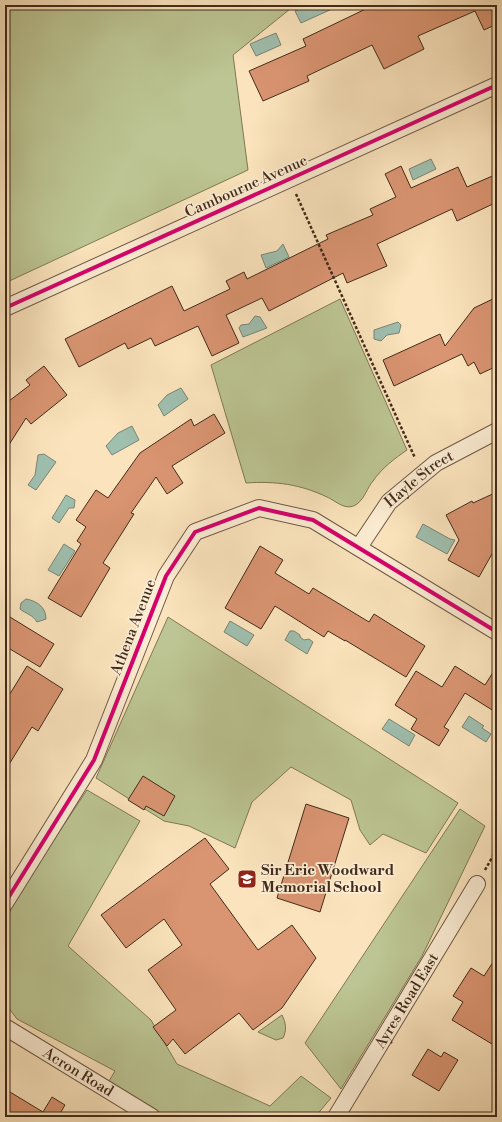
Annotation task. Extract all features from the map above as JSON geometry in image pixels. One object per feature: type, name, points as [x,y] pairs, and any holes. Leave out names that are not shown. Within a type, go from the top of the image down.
[{"type":"street","name":"Cambourne Avenue","points":[[5,308],[497,85]]},
{"type":"street","name":"Hayle Street","points":[[359,547],[388,502],[436,463],[497,431]]},
{"type":"street","name":"Athena Avenue","points":[[5,903],[94,760],[166,576],[195,532],[259,508],[313,520],[497,632]]},
{"type":"street","name":"Ayres Road East","points":[[336,1117],[477,884]]},
{"type":"street","name":"Acron Road","points":[[5,1028],[152,1117]]},
{"type":"path","points":[[289,179],[422,474]]},
{"type":"path","points":[[477,884],[497,849]]},
{"type":"green space","points":[[5,5],[295,5],[233,55],[248,170],[5,283]]},
{"type":"green space","points":[[340,299],[407,450],[380,472],[360,502],[349,507],[297,486],[277,483],[246,483],[211,365]]},
{"type":"green space","points":[[168,617],[458,803],[426,853],[383,834],[370,845],[360,830],[351,800],[291,767],[252,802],[235,848],[189,826],[164,821],[96,778]]},
{"type":"green space","points":[[87,790],[140,821],[68,946],[151,1020],[177,1064],[270,1106],[301,1076],[331,1098],[315,1117],[165,1117],[109,1081],[115,1071],[17,1019],[5,1003],[5,925],[15,898]]},
{"type":"green space","points":[[460,809],[485,826],[422,956],[341,1089],[305,1043]]},
{"type":"green space","points":[[282,1015],[286,1026],[283,1038],[276,1040],[258,1032]]},
{"type":"shaded area","points":[[308,5],[330,5],[332,9],[301,23],[295,11]]},
{"type":"shaded area","points":[[276,33],[281,45],[256,56],[250,44]]},
{"type":"shaded area","points":[[431,159],[436,169],[413,180],[409,169]]},
{"type":"shaded area","points":[[283,244],[289,257],[266,268],[261,255],[277,251]]},
{"type":"shaded area","points":[[255,316],[260,317],[267,328],[243,337],[239,328],[241,325],[249,324]]},
{"type":"shaded area","points":[[398,322],[401,325],[399,333],[387,335],[381,341],[374,339],[374,330]]},
{"type":"shaded area","points":[[181,388],[188,399],[164,416],[158,405],[167,395]]},
{"type":"shaded area","points":[[132,426],[139,440],[112,455],[106,446],[118,433]]},
{"type":"shaded area","points":[[44,454],[56,462],[36,490],[28,485],[35,475],[38,455]]},
{"type":"shaded area","points":[[66,495],[75,500],[74,508],[69,508],[59,523],[52,518]]},
{"type":"shaded area","points":[[423,524],[450,539],[455,540],[447,554],[416,537]]},
{"type":"shaded area","points":[[64,544],[75,551],[59,576],[48,570]]},
{"type":"shaded area","points":[[26,599],[34,601],[43,608],[46,619],[37,622],[20,609],[21,603]]},
{"type":"shaded area","points":[[230,621],[254,635],[247,646],[224,632]]},
{"type":"shaded area","points":[[290,631],[294,631],[304,640],[309,639],[313,642],[307,654],[285,640]]},
{"type":"shaded area","points":[[469,716],[484,726],[482,728],[491,734],[486,742],[462,727]]},
{"type":"shaded area","points":[[389,719],[415,735],[409,746],[382,729]]},
{"type":"building","points":[[374,5],[497,5],[497,24],[484,30],[475,11],[418,36],[424,49],[384,69],[372,45],[307,76],[309,81],[263,101],[249,71],[306,46],[303,39]]},
{"type":"building","points":[[401,166],[411,188],[458,167],[467,187],[497,174],[497,202],[457,221],[452,209],[377,244],[387,266],[347,283],[343,273],[269,311],[262,298],[226,315],[239,343],[212,356],[198,326],[155,346],[151,338],[128,349],[125,343],[79,367],[65,339],[172,286],[184,311],[230,289],[226,281],[244,272],[247,279],[328,239],[326,235],[373,215],[370,209],[396,197],[385,174]]},
{"type":"building","points":[[497,297],[497,366],[480,374],[474,362],[468,366],[462,354],[394,386],[383,360],[440,334],[445,346],[474,308]]},
{"type":"building","points":[[44,366],[67,395],[31,424],[26,418],[5,451],[5,404],[30,385],[26,380]]},
{"type":"building","points":[[214,414],[225,433],[172,466],[183,483],[167,494],[156,477],[131,513],[134,514],[103,563],[110,568],[81,617],[48,598],[81,544],[77,541],[86,527],[76,520],[96,490],[108,498],[140,453],[191,419],[194,426]]},
{"type":"building","points":[[497,492],[497,545],[479,577],[448,560],[459,540],[446,515],[472,501],[473,503]]},
{"type":"building","points":[[260,546],[283,560],[275,573],[309,594],[313,588],[369,622],[374,614],[425,646],[406,677],[328,631],[324,637],[275,606],[261,629],[225,608]]},
{"type":"building","points":[[5,614],[54,644],[40,667],[5,646]]},
{"type":"building","points":[[27,666],[63,689],[38,731],[32,727],[5,771],[5,702]]},
{"type":"building","points":[[455,666],[485,685],[497,666],[497,713],[465,693],[444,727],[449,730],[439,746],[411,729],[417,719],[395,705],[416,671],[442,687]]},
{"type":"building","points":[[143,776],[175,796],[164,816],[146,806],[144,810],[128,800]]},
{"type":"building","points":[[306,804],[349,818],[320,912],[277,898]]},
{"type":"building","points":[[205,838],[229,869],[210,884],[258,950],[292,925],[316,958],[282,1008],[253,1030],[239,1013],[185,1054],[173,1039],[167,1046],[153,1027],[176,1010],[148,970],[182,945],[164,919],[126,948],[101,915]]},
{"type":"building","points":[[497,956],[497,1047],[452,1020],[463,1002],[453,996],[471,968],[484,976]]},
{"type":"building","points":[[428,1049],[441,1057],[444,1052],[458,1060],[439,1091],[412,1075]]},
{"type":"building","points":[[5,1089],[43,1112],[52,1097],[65,1105],[58,1117],[5,1117]]},
{"type":"cycle path","points":[[5,308],[497,85]]},
{"type":"cycle path","points":[[5,903],[94,760],[166,576],[195,532],[259,508],[313,520],[497,632]]},
{"type":"place","name":"Sir Eric Woodward Memorial School","points":[[247,879]]}]
